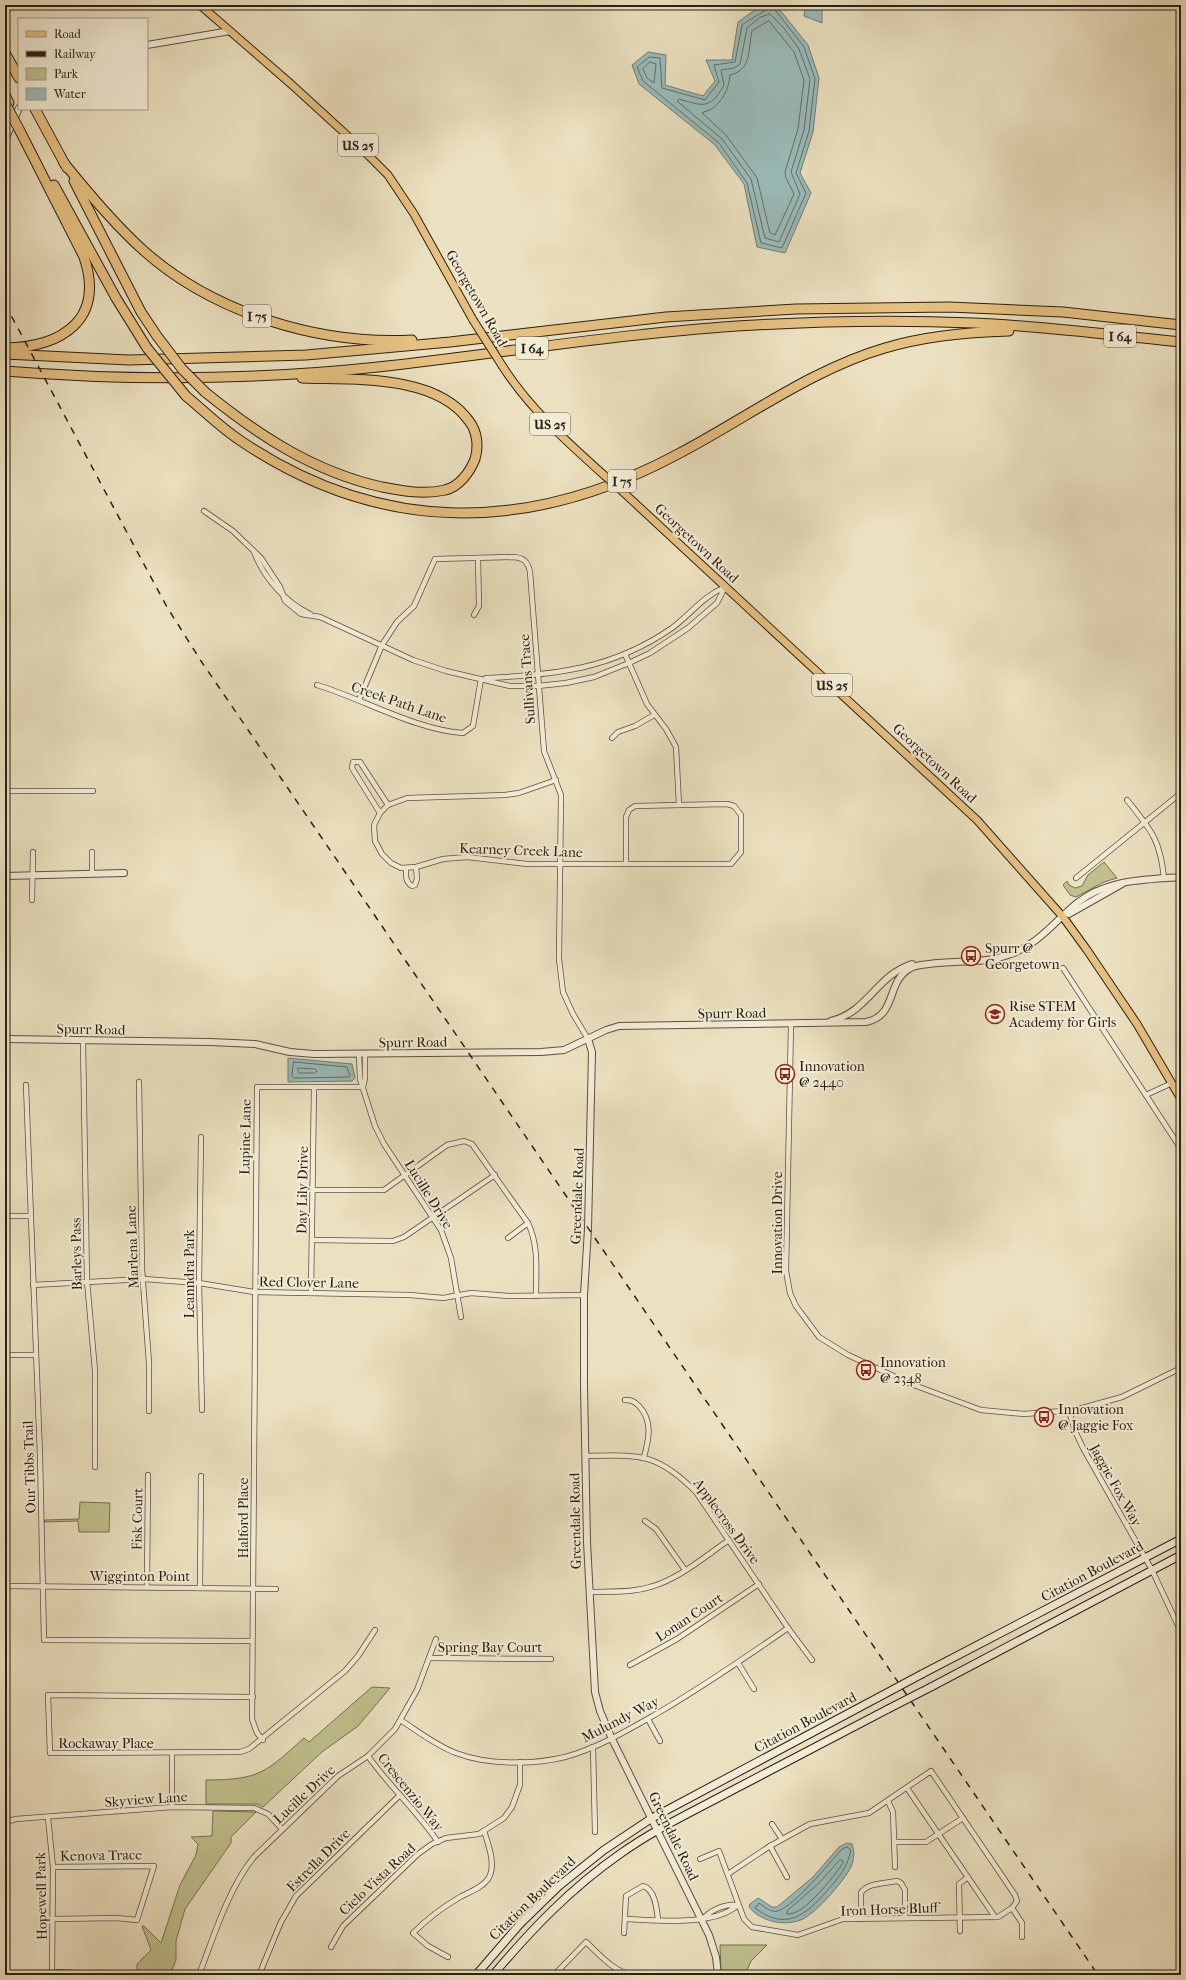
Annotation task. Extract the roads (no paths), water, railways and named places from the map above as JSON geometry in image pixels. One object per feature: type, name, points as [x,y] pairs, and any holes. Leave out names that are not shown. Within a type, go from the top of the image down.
[{"type":"highway","points":[[5,53],[18,76]]},
{"type":"highway","name":"I 75","points":[[6,102],[116,298],[147,348],[186,396],[216,422],[254,449],[286,468],[341,492],[367,500],[423,511],[497,512],[525,509],[570,499],[626,479],[678,454],[822,374],[850,360],[882,348],[957,333],[1060,329]]},
{"type":"highway","name":"I 75","points":[[37,110],[64,163],[94,199],[144,251],[174,274],[241,311],[283,325],[342,338],[391,341],[503,335]]},
{"type":"highway","points":[[5,348],[37,345],[62,336],[80,318],[86,308],[90,293],[90,282],[84,257],[21,128]]},
{"type":"highway","points":[[64,163],[141,312],[157,336],[182,369],[205,392],[251,428],[300,457],[350,478],[400,491],[426,493],[447,490],[461,481],[471,470],[476,456],[477,441],[473,426],[464,413],[439,396],[404,385],[382,381],[251,375]]},
{"type":"highway","name":"I 64","points":[[5,354],[122,359],[251,358],[358,351],[666,317],[796,308],[949,307],[1063,312],[1181,325]]},
{"type":"highway","name":"I 64","points":[[5,371],[146,377],[251,375],[377,367],[664,332],[754,325],[847,321],[976,323],[1060,329],[1181,342]]},
{"type":"main road","name":"Georgetown Road","points":[[200,5],[361,148],[388,176],[414,214],[473,320],[517,389],[529,403],[567,442],[624,492],[977,820],[1063,917],[1121,998],[1181,1099]]},
{"type":"main road","name":"Citation Boulevard","points":[[476,1975],[520,1924],[559,1886],[604,1850],[652,1818],[922,1674],[1181,1539]]},
{"type":"main road","name":"Citation Boulevard","points":[[493,1975],[526,1936],[576,1888],[615,1858],[658,1830],[1181,1555]]},
{"type":"street","points":[[148,45],[230,31]]},
{"type":"street","points":[[5,140],[18,110]]},
{"type":"street","points":[[204,511],[233,531],[261,558],[280,587],[283,595],[296,606],[413,660],[446,671],[510,686],[538,686],[566,683],[594,677],[629,663],[650,653],[680,633],[717,603],[725,587]]},
{"type":"street","points":[[474,615],[479,606],[478,558]]},
{"type":"street","name":"Sullivans Trace","points":[[359,700],[382,645],[397,622],[414,606],[435,559],[520,558],[529,566],[544,751],[561,795],[559,959],[561,978],[567,1002],[588,1039]]},
{"type":"street","points":[[481,679],[537,676],[591,666],[625,654],[674,626],[710,594],[725,587]]},
{"type":"street","points":[[674,626],[680,633]]},
{"type":"street","points":[[625,654],[654,714],[666,729],[676,747],[679,805]]},
{"type":"street","name":"Creek Path Lane","points":[[317,685],[405,718],[430,726],[463,733],[473,726],[481,679]]},
{"type":"street","points":[[612,738],[618,732],[635,726],[654,714]]},
{"type":"street","points":[[388,805],[360,762],[353,762],[352,768],[380,812],[388,805],[407,798],[505,796],[519,793],[556,780]]},
{"type":"street","points":[[5,791],[93,791]]},
{"type":"street","points":[[1076,878],[1181,792]]},
{"type":"street","points":[[1127,800],[1153,835],[1161,856],[1164,878]]},
{"type":"street","name":"Kearney Creek Lane","points":[[380,812],[374,825],[375,841],[382,854],[391,863],[406,868],[416,867],[443,859],[467,857],[512,863],[731,864],[737,859],[740,852],[740,815],[738,810],[727,804],[635,806],[629,810],[626,817],[626,863]]},
{"type":"street","points":[[32,900],[33,852]]},
{"type":"street","points":[[92,852],[92,874]]},
{"type":"street","points":[[406,868],[406,879],[408,884],[412,886],[415,885],[417,880],[416,867]]},
{"type":"street","points":[[5,876],[124,873]]},
{"type":"street","name":"Spurr Road","points":[[818,1024],[842,1019],[852,1013],[869,999],[890,975],[901,968],[916,963],[990,959],[1008,955],[1026,946],[1063,917],[1123,884],[1181,876]]},
{"type":"street","name":"Spurr Road","points":[[5,1039],[255,1044],[298,1053],[362,1055],[552,1052],[564,1050],[619,1026],[791,1025],[872,1021],[881,1016],[888,1006],[895,985],[904,972],[910,968],[934,963]]},
{"type":"street","points":[[1062,968],[1181,1149]]},
{"type":"street","name":"Innovation Drive","points":[[791,1025],[786,1271],[790,1293],[800,1312],[819,1337],[848,1355],[911,1384],[981,1410],[1024,1414],[1069,1411],[1107,1402],[1122,1397],[1181,1368]]},
{"type":"street","name":"Greendale Road","points":[[588,1039],[592,1052],[591,1138],[584,1295],[589,1592],[594,1692],[612,1739],[702,1920],[716,1958],[718,1975]]},
{"type":"street","name":"Barleys Pass","points":[[83,1041],[87,1281],[95,1371],[94,1467]]},
{"type":"street","name":"Lucille Drive","points":[[362,1055],[360,1079],[364,1097],[375,1126],[433,1218],[447,1244],[461,1317]]},
{"type":"street","name":"Marlena Lane","points":[[139,1082],[142,1261],[149,1363],[149,1411]]},
{"type":"street","points":[[1146,1096],[1172,1083]]},
{"type":"street","name":"Our Tibbs Trail","points":[[26,1085],[40,1456],[44,1640],[252,1642]]},
{"type":"street","name":"Lupine Lane","points":[[254,1292],[256,1087],[363,1087]]},
{"type":"street","name":"Day Lily Drive","points":[[310,1293],[314,1088]]},
{"type":"street","name":"Leanndra Park","points":[[200,1137],[199,1283],[202,1410]]},
{"type":"street","points":[[313,1190],[384,1190],[404,1174],[447,1145],[464,1142],[472,1144],[528,1223],[536,1244],[536,1296]]},
{"type":"street","points":[[312,1240],[393,1241],[404,1238],[494,1175]]},
{"type":"street","points":[[5,1216],[31,1216]]},
{"type":"street","points":[[508,1238],[528,1223]]},
{"type":"street","name":"Red Clover Lane","points":[[33,1285],[144,1279],[199,1283],[254,1292],[410,1295],[443,1298],[471,1293],[509,1296],[584,1295]]},
{"type":"street","name":"Halford Place","points":[[254,1292],[252,1719],[254,1728],[263,1740]]},
{"type":"street","points":[[5,1355],[35,1355]]},
{"type":"street","points":[[625,1400],[635,1402],[643,1411],[647,1420],[649,1440],[644,1457]]},
{"type":"street","name":"Jaggie Fox Way","points":[[1069,1411],[1080,1443],[1152,1570],[1181,1632]]},
{"type":"street","name":"Applecross Drive","points":[[586,1456],[631,1455],[644,1457],[666,1467],[683,1479],[696,1492],[788,1628],[812,1660]]},
{"type":"street","name":"Fisk Court","points":[[147,1587],[148,1475]]},
{"type":"street","points":[[200,1588],[201,1476]]},
{"type":"street","points":[[645,1521],[656,1529],[685,1570]]},
{"type":"street","points":[[589,1592],[649,1588],[668,1580],[685,1570],[729,1540]]},
{"type":"street","name":"Lonan Court","points":[[630,1666],[677,1639],[759,1584]]},
{"type":"street","name":"Wigginton Point","points":[[5,1586],[276,1588]]},
{"type":"street","name":"Mulundy Way","points":[[402,1721],[440,1745],[457,1753],[497,1762],[520,1762],[564,1757],[612,1739],[704,1686],[788,1628]]},
{"type":"street","name":"Rockaway Place","points":[[252,1697],[48,1695],[50,1753],[172,1754],[240,1752],[250,1749],[263,1740],[349,1667],[375,1630]]},
{"type":"street","name":"Lucille Drive","points":[[199,1975],[234,1887],[244,1869],[282,1829],[338,1776],[368,1756],[381,1745],[402,1721],[417,1690],[436,1639]]},
{"type":"street","name":"Spring Bay Court","points":[[429,1658],[551,1659]]},
{"type":"street","points":[[738,1663],[754,1688]]},
{"type":"street","points":[[648,1718],[660,1741]]},
{"type":"street","points":[[593,1747],[596,1832]]},
{"type":"street","points":[[172,1754],[172,1807]]},
{"type":"street","name":"Crescenzio Way","points":[[368,1756],[423,1821],[438,1842]]},
{"type":"street","name":"Cielo Vista Road","points":[[330,1947],[343,1926],[418,1854],[438,1842],[484,1831],[504,1818],[512,1807],[520,1785],[520,1762]]},
{"type":"street","points":[[728,1874],[770,1846],[810,1824],[869,1813],[931,1771],[1015,1894],[1017,1901],[1012,1908],[994,1917],[907,1788]]},
{"type":"street","name":"Estrella Drive","points":[[259,1975],[281,1922],[296,1896],[400,1795]]},
{"type":"street","points":[[888,1801],[893,1812],[895,1867]]},
{"type":"street","name":"Skyview Lane","points":[[5,1822],[16,1819],[48,1818],[172,1807],[254,1808],[268,1814],[282,1829]]},
{"type":"street","name":"Hopewell Park","points":[[48,1818],[53,1867],[54,1919],[52,1974]]},
{"type":"street","points":[[895,1842],[926,1842],[963,1818]]},
{"type":"street","points":[[772,1824],[782,1839]]},
{"type":"street","points":[[448,1957],[428,1946],[414,1933],[447,1906],[477,1889],[488,1879],[491,1868],[491,1856],[484,1831]]},
{"type":"street","points":[[770,1846],[787,1877]]},
{"type":"street","name":"Iron Horse Bluff","points":[[700,1859],[719,1852],[744,1919],[752,1926],[798,1936],[836,1921],[861,1919],[994,1917]]},
{"type":"street","name":"Kenova Trace","points":[[53,1867],[154,1866],[137,1920],[116,1918],[54,1919]]},
{"type":"street","points":[[960,1931],[959,1884],[968,1877]]},
{"type":"street","points":[[861,1919],[860,1893],[863,1889],[897,1881],[901,1883],[905,1890],[905,1918]]},
{"type":"street","points":[[624,1933],[626,1896],[643,1886],[650,1890],[656,1905],[658,1920]]},
{"type":"street","points":[[625,1919],[702,1920],[733,1910],[738,1905]]},
{"type":"street","points":[[1012,1908],[1022,1923],[1022,1937]]},
{"type":"street","points":[[554,1975],[586,1942],[615,1968],[622,1973],[632,1975]]},
{"type":"street","points":[[52,1974],[103,1974]]},
{"type":"street","points":[[949,1975],[1021,1975]]},
{"type":"water","points":[[776,5],[808,45],[819,78],[813,132],[800,173],[811,193],[785,253],[757,247],[744,184],[715,145],[639,84],[632,65],[648,52],[666,55],[665,85],[703,96],[715,81],[706,60],[732,60],[738,22],[755,10]]},
{"type":"water","points":[[805,5],[822,5],[822,23],[804,16]]},
{"type":"water","points":[[288,1058],[352,1064],[355,1078],[352,1081],[288,1082]]},
{"type":"water","points":[[847,1843],[852,1844],[854,1850],[851,1867],[829,1896],[815,1910],[803,1919],[789,1923],[774,1922],[760,1916],[749,1907],[750,1904],[758,1898],[772,1907],[777,1907],[813,1877],[839,1847]]},
{"type":"railway","points":[[5,304],[167,607],[201,661],[1098,1975]]},
{"type":"place","name":"Spurr @ Georgetown","points":[[971,956]]},
{"type":"place","name":"Rise STEM Academy for Girls","points":[[995,1014]]},
{"type":"place","name":"Innovation @ 2440","points":[[785,1074]]},
{"type":"place","name":"Innovation @ 2348","points":[[866,1370]]},
{"type":"place","name":"Innovation @ Jaggie Fox","points":[[1044,1417]]}]
